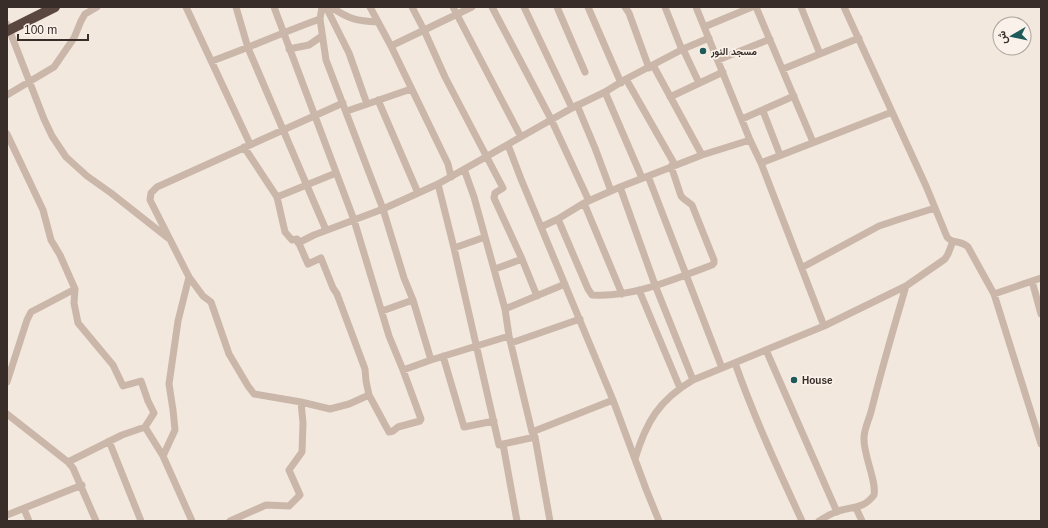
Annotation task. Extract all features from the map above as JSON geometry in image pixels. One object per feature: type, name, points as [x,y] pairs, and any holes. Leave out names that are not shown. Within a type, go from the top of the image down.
[{"type":"highway","points":[[8,28],[55,7]]},
{"type":"street","points":[[7,95],[54,67],[74,38],[80,21],[85,14],[97,7]]},
{"type":"street","points":[[186,7],[212,61],[247,145],[277,197],[285,232],[292,240],[297,239],[308,264],[321,258],[333,288],[337,294],[365,369],[366,381],[370,395],[389,432],[393,431],[398,427],[420,421],[421,419],[389,336],[354,220],[274,7]]},
{"type":"street","points":[[236,7],[248,48],[326,230]]},
{"type":"street","points":[[322,7],[320,19],[326,60],[347,111],[383,209],[431,360]]},
{"type":"street","points":[[326,7],[348,53],[367,104]]},
{"type":"street","points":[[331,7],[357,21],[378,22]]},
{"type":"street","points":[[370,7],[391,46],[448,164],[451,177]]},
{"type":"street","points":[[412,7],[445,77],[503,188],[495,193],[494,198],[522,258],[537,296]]},
{"type":"street","points":[[453,7],[521,137]]},
{"type":"street","points":[[391,46],[472,7]]},
{"type":"street","points":[[492,7],[551,119],[587,202],[622,294]]},
{"type":"street","points":[[524,7],[595,148],[611,191]]},
{"type":"street","points":[[558,7],[585,72]]},
{"type":"street","points":[[558,219],[588,289],[592,295],[604,296],[639,290],[686,275],[714,263],[692,205],[681,196],[673,165],[623,81],[588,7]]},
{"type":"street","points":[[625,7],[629,13],[651,66],[702,155]]},
{"type":"street","points":[[665,7],[699,84]]},
{"type":"street","points":[[696,7],[750,140],[761,162],[803,267],[824,326]]},
{"type":"street","points":[[704,27],[752,7]]},
{"type":"street","points":[[756,7],[813,142]]},
{"type":"street","points":[[801,7],[820,54]]},
{"type":"street","points":[[844,7],[947,237],[950,240],[963,243],[968,247],[994,294],[1038,423],[1041,444]]},
{"type":"street","points":[[212,61],[271,39],[283,32],[320,19]]},
{"type":"street","points":[[8,28],[52,136],[66,157],[87,176],[169,239]]},
{"type":"street","points":[[289,49],[309,45],[322,36]]},
{"type":"street","points":[[298,243],[326,230],[383,209],[438,184],[575,106],[605,92],[651,66],[709,38]]},
{"type":"street","points":[[783,70],[859,38]]},
{"type":"street","points":[[718,60],[770,39]]},
{"type":"street","points":[[670,97],[723,72]]},
{"type":"street","points":[[347,111],[411,89]]},
{"type":"street","points":[[605,92],[645,177],[686,275],[722,368]]},
{"type":"street","points":[[742,119],[794,96]]},
{"type":"street","points":[[378,100],[418,193]]},
{"type":"street","points":[[343,103],[247,145],[157,187],[153,190],[150,200],[189,277],[203,296],[211,302],[229,354],[254,394],[301,402],[330,409],[350,404],[370,395]]},
{"type":"street","points":[[763,110],[780,155]]},
{"type":"street","points":[[761,162],[892,112]]},
{"type":"street","points":[[7,134],[43,210],[51,240],[60,255],[75,289],[74,303],[78,323],[113,365],[123,386],[141,381],[154,413],[145,427],[109,441],[68,462]]},
{"type":"street","points":[[541,227],[587,202],[620,187],[673,165],[750,140]]},
{"type":"street","points":[[508,145],[613,400],[659,521]]},
{"type":"street","points":[[464,169],[474,197],[505,308],[510,340],[533,435],[550,521]]},
{"type":"street","points":[[277,197],[336,172]]},
{"type":"street","points":[[438,184],[499,445],[533,435],[613,400]]},
{"type":"street","points":[[620,187],[655,285],[693,380]]},
{"type":"street","points":[[803,267],[879,226],[935,208]]},
{"type":"street","points":[[454,248],[485,237]]},
{"type":"street","points":[[635,459],[640,440],[648,423],[665,401],[680,388],[693,380],[824,326],[906,286],[945,259],[953,241]]},
{"type":"street","points":[[495,270],[522,258]]},
{"type":"street","points":[[163,456],[175,430],[169,384],[178,321],[189,277]]},
{"type":"street","points":[[994,294],[1041,278]]},
{"type":"street","points":[[1032,281],[1041,314]]},
{"type":"street","points":[[505,308],[565,284]]},
{"type":"street","points":[[824,520],[837,512],[856,508],[864,504],[870,500],[874,491],[865,451],[865,431],[906,286]]},
{"type":"street","points":[[7,382],[31,312],[75,289]]},
{"type":"street","points":[[639,290],[680,388]]},
{"type":"street","points":[[382,310],[413,300]]},
{"type":"street","points":[[403,370],[476,346],[510,340],[580,319]]},
{"type":"street","points":[[766,350],[837,512]]},
{"type":"street","points":[[443,356],[464,426],[494,421]]},
{"type":"street","points":[[735,363],[749,404],[802,521]]},
{"type":"street","points":[[230,521],[266,505],[290,506],[300,495],[289,470],[302,452],[303,422],[301,402]]},
{"type":"street","points":[[7,414],[68,462],[73,468],[82,485],[96,521]]},
{"type":"street","points":[[145,427],[163,456],[192,521]]},
{"type":"street","points":[[109,441],[142,521]]},
{"type":"street","points":[[503,444],[517,521]]},
{"type":"street","points":[[7,515],[82,485]]},
{"type":"street","points":[[856,508],[862,521]]},
{"type":"street","points":[[24,509],[29,521]]},
{"type":"place","name":"مسجد النور","points":[[703,51]]},
{"type":"place","name":"House","points":[[794,380]]}]
